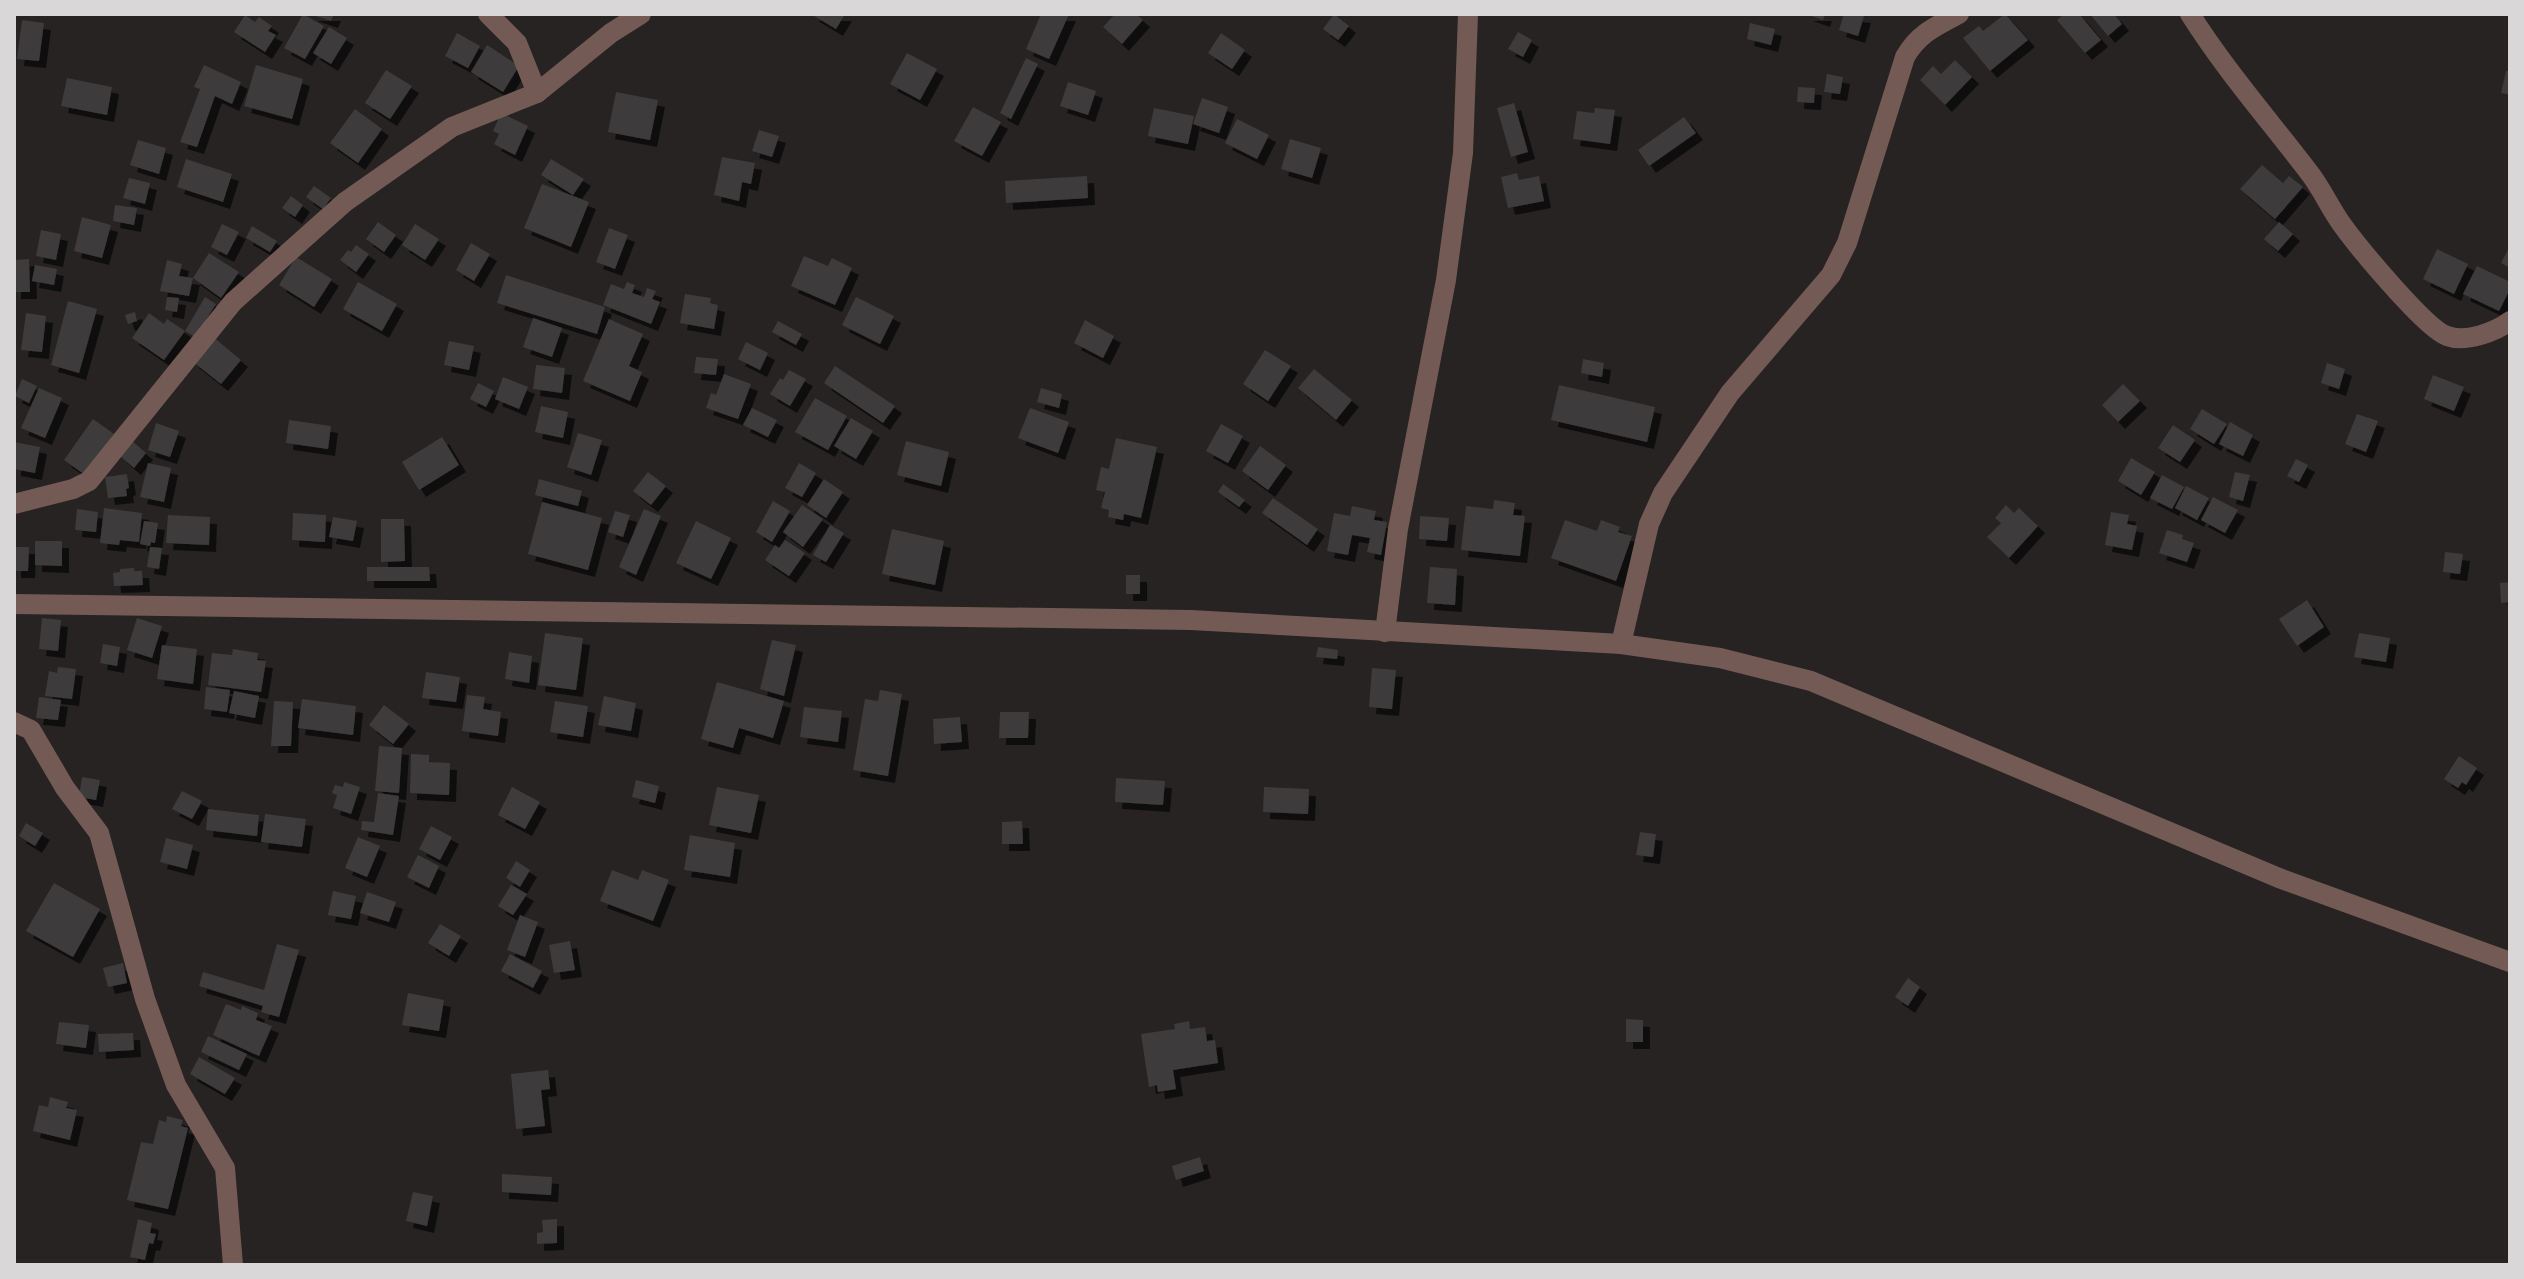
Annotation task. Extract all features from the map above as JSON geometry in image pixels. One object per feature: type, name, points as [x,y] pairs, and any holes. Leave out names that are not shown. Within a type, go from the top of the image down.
[{"type":"street","points":[[488,14],[517,43],[537,93]]},
{"type":"street","points":[[14,504],[73,489],[89,481],[233,302],[345,202],[452,127],[537,93],[611,33],[641,14]]},
{"type":"street","points":[[1385,632],[1398,529],[1448,266],[1463,153],[1468,14]]},
{"type":"street","points":[[1621,644],[1649,524],[1663,493],[1730,393],[1831,275],[1847,243],[1905,57],[1925,31],[1959,14]]},
{"type":"street","points":[[2190,14],[2213,51],[2313,178],[2342,225],[2424,319],[2443,336],[2457,339],[2479,335],[2510,321]]},
{"type":"street","points":[[14,604],[1191,620],[1621,644],[1720,658],[1811,681],[2279,878],[2510,962]]},
{"type":"street","points":[[14,722],[31,730],[65,788],[99,833],[145,999],[176,1085],[225,1168],[233,1265]]},
{"type":"building","points":[[303,14],[324,26],[305,59],[284,48]]},
{"type":"building","points":[[310,14],[334,14],[331,21]]},
{"type":"building","points":[[811,14],[845,14],[836,29]]},
{"type":"building","points":[[1041,14],[1069,14],[1049,59],[1026,49]]},
{"type":"building","points":[[1115,14],[1136,14],[1143,20],[1122,44],[1103,27]]},
{"type":"building","points":[[1334,14],[1349,26],[1338,40],[1323,29]]},
{"type":"building","points":[[1806,14],[1825,14],[1823,20]]},
{"type":"building","points":[[1844,14],[1864,16],[1858,36],[1839,30]]},
{"type":"building","points":[[2005,14],[2028,40],[1990,71],[1963,38],[1979,26],[1983,31]]},
{"type":"building","points":[[2064,14],[2079,14],[2101,40],[2085,53],[2057,20]]},
{"type":"building","points":[[2090,14],[2114,14],[2122,24],[2108,36]]},
{"type":"building","points":[[245,15],[255,22],[259,17],[272,26],[268,31],[276,35],[265,52],[234,32]]},
{"type":"building","points":[[22,20],[44,23],[39,61],[17,59]]},
{"type":"building","points":[[1750,23],[1775,29],[1771,45],[1747,39]]},
{"type":"building","points":[[329,27],[347,38],[331,64],[313,53]]},
{"type":"building","points":[[1518,32],[1532,40],[1523,57],[1508,49]]},
{"type":"building","points":[[457,33],[480,46],[468,68],[445,56]]},
{"type":"building","points":[[1221,33],[1245,50],[1232,69],[1208,53]]},
{"type":"building","points":[[487,45],[519,66],[503,92],[471,72]]},
{"type":"building","points":[[907,53],[937,69],[920,100],[890,84]]},
{"type":"building","points":[[1026,58],[1038,64],[1011,119],[1000,113]]},
{"type":"building","points":[[1955,60],[1972,77],[1945,105],[1920,80],[1933,66],[1941,74]]},
{"type":"building","points":[[204,65],[241,82],[232,104],[215,96],[197,147],[180,142],[200,89],[194,87]]},
{"type":"building","points":[[256,65],[303,79],[292,119],[244,106]]},
{"type":"building","points":[[386,70],[412,86],[390,119],[365,103]]},
{"type":"building","points":[[2506,71],[2510,71],[2510,95],[2501,93]]},
{"type":"building","points":[[1827,74],[1843,77],[1840,94],[1824,92]]},
{"type":"building","points":[[67,78],[112,87],[107,115],[61,106]]},
{"type":"building","points":[[1068,82],[1096,91],[1088,115],[1060,106]]},
{"type":"building","points":[[1798,87],[1815,88],[1814,103],[1797,102]]},
{"type":"building","points":[[616,92],[658,100],[650,140],[608,132]]},
{"type":"building","points":[[1202,98],[1228,107],[1219,133],[1193,124]]},
{"type":"building","points":[[1514,103],[1528,152],[1511,157],[1497,108]]},
{"type":"building","points":[[973,107],[1001,122],[982,156],[954,141]]},
{"type":"building","points":[[1154,108],[1194,116],[1188,144],[1148,136]]},
{"type":"building","points":[[1595,108],[1615,110],[1610,144],[1573,139],[1577,111],[1594,113]]},
{"type":"building","points":[[355,109],[382,129],[358,163],[330,143]]},
{"type":"building","points":[[501,113],[528,126],[515,155],[494,144],[499,134],[493,131]]},
{"type":"building","points":[[1684,117],[1696,133],[1649,166],[1638,150]]},
{"type":"building","points":[[1237,119],[1269,135],[1257,159],[1225,143]]},
{"type":"building","points":[[759,130],[779,136],[772,157],[752,151]]},
{"type":"building","points":[[1290,139],[1321,148],[1312,178],[1281,169]]},
{"type":"building","points":[[138,140],[166,148],[159,174],[130,165]]},
{"type":"building","points":[[722,157],[755,163],[751,184],[742,182],[739,201],[714,195]]},
{"type":"building","points":[[186,159],[232,174],[223,202],[177,187]]},
{"type":"building","points":[[551,159],[584,179],[573,195],[541,175]]},
{"type":"building","points":[[2262,165],[2283,183],[2289,176],[2303,187],[2275,219],[2240,189]]},
{"type":"building","points":[[1517,173],[1519,180],[1539,176],[1544,201],[1508,208],[1501,177]]},
{"type":"building","points":[[1087,176],[1088,198],[1006,203],[1005,181]]},
{"type":"building","points":[[129,178],[150,183],[145,204],[123,198]]},
{"type":"building","points":[[542,184],[589,202],[571,247],[524,228]]},
{"type":"building","points":[[314,186],[331,198],[323,209],[306,197]]},
{"type":"building","points":[[291,196],[303,205],[295,217],[282,208]]},
{"type":"building","points":[[115,205],[137,208],[134,225],[113,221]]},
{"type":"building","points":[[82,217],[111,225],[102,258],[74,251]]},
{"type":"building","points":[[378,222],[396,235],[384,252],[366,239]]},
{"type":"building","points":[[2279,222],[2293,234],[2278,251],[2264,239]]},
{"type":"building","points":[[222,224],[239,232],[227,255],[211,247]]},
{"type":"building","points":[[415,224],[439,239],[425,260],[402,245]]},
{"type":"building","points":[[252,226],[277,241],[270,252],[246,238]]},
{"type":"building","points":[[609,228],[628,235],[615,269],[596,262]]},
{"type":"building","points":[[41,230],[61,234],[56,260],[36,256]]},
{"type":"building","points":[[471,243],[490,254],[474,281],[456,270]]},
{"type":"building","points":[[356,245],[369,254],[356,272],[340,260]]},
{"type":"building","points":[[2510,246],[2510,268],[2501,263]]},
{"type":"building","points":[[2437,249],[2468,264],[2454,294],[2423,279]]},
{"type":"building","points":[[209,253],[239,272],[221,298],[193,278]]},
{"type":"building","points":[[804,256],[828,266],[832,258],[852,268],[835,305],[791,286]]},
{"type":"building","points":[[296,257],[332,279],[314,307],[279,285]]},
{"type":"building","points":[[29,259],[30,292],[14,292],[14,260]]},
{"type":"building","points":[[167,260],[182,264],[179,276],[193,278],[189,296],[160,291]]},
{"type":"building","points":[[35,265],[57,269],[54,285],[32,281]]},
{"type":"building","points":[[2477,266],[2510,282],[2510,289],[2499,311],[2463,294]]},
{"type":"building","points":[[506,275],[605,307],[597,334],[497,303]]},
{"type":"building","points":[[358,282],[397,304],[382,331],[343,309]]},
{"type":"building","points":[[627,282],[635,285],[632,293],[644,297],[647,288],[656,291],[652,299],[660,302],[651,324],[603,305],[611,284],[624,289]]},
{"type":"building","points":[[685,294],[711,298],[710,303],[718,305],[714,329],[680,323]]},
{"type":"building","points":[[167,297],[179,298],[177,312],[165,310]]},
{"type":"building","points":[[205,297],[216,304],[195,337],[185,331]]},
{"type":"building","points":[[856,297],[894,316],[880,344],[842,325]]},
{"type":"building","points":[[68,301],[97,309],[79,373],[51,365]]},
{"type":"building","points":[[135,312],[137,321],[128,324],[125,315]]},
{"type":"building","points":[[26,313],[46,316],[42,352],[21,350]]},
{"type":"building","points":[[149,313],[164,324],[167,319],[185,331],[164,360],[132,338]]},
{"type":"building","points":[[533,318],[562,328],[552,357],[523,347]]},
{"type":"building","points":[[609,319],[643,334],[629,366],[642,372],[630,401],[583,381]]},
{"type":"building","points":[[1085,320],[1114,336],[1103,358],[1074,343]]},
{"type":"building","points":[[778,321],[802,334],[796,345],[772,332]]},
{"type":"building","points":[[212,336],[241,360],[221,384],[192,361]]},
{"type":"building","points":[[449,341],[474,346],[469,370],[444,365]]},
{"type":"building","points":[[746,342],[768,353],[760,370],[738,359]]},
{"type":"building","points":[[1265,350],[1291,366],[1268,401],[1243,384]]},
{"type":"building","points":[[696,357],[718,359],[716,375],[694,373]]},
{"type":"building","points":[[1583,359],[1604,363],[1602,377],[1581,373]]},
{"type":"building","points":[[2327,363],[2345,369],[2339,389],[2321,383]]},
{"type":"building","points":[[536,365],[565,368],[562,393],[533,389]]},
{"type":"building","points":[[835,366],[895,406],[883,423],[824,383]]},
{"type":"building","points":[[1314,369],[1352,400],[1336,420],[1298,388]]},
{"type":"building","points":[[789,370],[806,379],[790,406],[770,394]]},
{"type":"building","points":[[724,374],[751,384],[738,419],[706,408],[711,393],[716,395]]},
{"type":"building","points":[[2433,375],[2464,387],[2454,411],[2424,399]]},
{"type":"building","points":[[503,377],[528,387],[519,409],[495,399]]},
{"type":"building","points":[[22,379],[37,386],[29,403],[15,396]]},
{"type":"building","points":[[478,383],[494,391],[486,407],[470,399]]},
{"type":"building","points":[[2123,384],[2140,401],[2118,422],[2102,405]]},
{"type":"building","points":[[1559,385],[1655,407],[1647,442],[1551,420]]},
{"type":"building","points":[[39,388],[62,398],[45,438],[21,428]]},
{"type":"building","points":[[1041,388],[1062,394],[1059,408],[1037,402]]},
{"type":"building","points":[[815,398],[847,416],[828,450],[795,432]]},
{"type":"building","points":[[541,406],[568,412],[563,438],[535,432]]},
{"type":"building","points":[[752,408],[777,420],[768,437],[743,425]]},
{"type":"building","points":[[1030,408],[1069,422],[1058,453],[1018,438]]},
{"type":"building","points":[[2202,409],[2227,424],[2214,444],[2190,429]]},
{"type":"building","points":[[2357,414],[2378,421],[2366,452],[2345,444]]},
{"type":"building","points":[[851,418],[873,431],[856,459],[834,446]]},
{"type":"building","points":[[93,419],[114,434],[85,475],[64,460]]},
{"type":"building","points":[[289,420],[331,426],[328,449],[286,443]]},
{"type":"building","points":[[2230,422],[2253,435],[2243,456],[2219,444]]},
{"type":"building","points":[[156,423],[179,431],[170,457],[148,450]]},
{"type":"building","points":[[1221,424],[1243,436],[1228,463],[1206,451]]},
{"type":"building","points":[[2173,425],[2195,440],[2180,462],[2158,448]]},
{"type":"building","points":[[578,433],[602,440],[591,475],[567,467]]},
{"type":"building","points":[[442,437],[459,465],[419,490],[402,462]]},
{"type":"building","points":[[1116,438],[1157,447],[1141,518],[1124,514],[1123,520],[1108,517],[1109,510],[1101,508],[1105,492],[1096,490],[1101,467],[1109,469]]},
{"type":"building","points":[[132,441],[146,453],[134,468],[120,456]]},
{"type":"building","points":[[906,441],[949,452],[941,486],[897,475]]},
{"type":"building","points":[[14,442],[40,447],[35,473],[14,469]]},
{"type":"building","points":[[1260,446],[1286,465],[1268,490],[1242,471]]},
{"type":"building","points":[[2131,458],[2155,472],[2141,495],[2118,481]]},
{"type":"building","points":[[2296,459],[2308,465],[2299,482],[2287,476]]},
{"type":"building","points":[[148,463],[171,468],[164,502],[140,497]]},
{"type":"building","points":[[799,463],[816,473],[802,497],[785,488]]},
{"type":"building","points":[[648,472],[666,486],[651,505],[633,491]]},
{"type":"building","points":[[2235,472],[2250,475],[2243,501],[2229,497]]},
{"type":"building","points":[[127,474],[127,496],[108,498],[105,477]]},
{"type":"building","points":[[2162,475],[2184,487],[2172,509],[2150,498]]},
{"type":"building","points":[[539,479],[582,491],[578,506],[535,495]]},
{"type":"building","points":[[824,479],[843,492],[826,518],[807,505]]},
{"type":"building","points":[[1223,484],[1245,500],[1239,507],[1218,492]]},
{"type":"building","points":[[2186,486],[2209,498],[2197,520],[2175,508]]},
{"type":"building","points":[[2213,497],[2238,510],[2225,533],[2201,520]]},
{"type":"building","points":[[1273,498],[1318,529],[1307,545],[1262,513]]},
{"type":"building","points":[[1494,500],[1515,503],[1513,515],[1525,516],[1520,556],[1461,550],[1466,506],[1493,509]]},
{"type":"building","points":[[773,501],[790,511],[772,542],[756,532]]},
{"type":"building","points":[[542,502],[602,518],[588,570],[528,554]]},
{"type":"building","points":[[802,505],[823,519],[803,547],[783,532]]},
{"type":"building","points":[[2006,505],[2014,513],[2019,508],[2038,526],[2009,558],[1987,537],[2001,523],[1995,518]]},
{"type":"building","points":[[1352,506],[1376,511],[1374,520],[1387,522],[1381,555],[1367,552],[1370,538],[1352,535],[1348,555],[1327,551],[1334,513],[1350,516]]},
{"type":"building","points":[[104,508],[142,513],[139,542],[120,540],[119,545],[100,543]]},
{"type":"building","points":[[77,509],[98,512],[96,532],[75,530]]},
{"type":"building","points":[[644,509],[661,516],[636,575],[619,567]]},
{"type":"building","points":[[615,511],[630,515],[623,537],[608,532]]},
{"type":"building","points":[[2111,512],[2129,515],[2127,524],[2137,526],[2132,550],[2105,545]]},
{"type":"building","points":[[293,513],[326,515],[325,542],[292,540]]},
{"type":"building","points":[[168,515],[210,517],[209,545],[166,543]]},
{"type":"building","points":[[1420,516],[1449,518],[1447,541],[1419,539]]},
{"type":"building","points":[[333,517],[357,521],[353,541],[329,537]]},
{"type":"building","points":[[381,519],[404,519],[405,561],[381,562]]},
{"type":"building","points":[[1565,520],[1597,531],[1601,520],[1620,527],[1618,532],[1632,536],[1616,581],[1551,558]]},
{"type":"building","points":[[144,521],[158,523],[155,543],[151,542],[150,546],[140,544]]},
{"type":"building","points":[[696,521],[731,538],[711,579],[676,563]]},
{"type":"building","points":[[830,525],[844,533],[826,562],[813,555]]},
{"type":"building","points":[[892,529],[944,541],[935,585],[882,574]]},
{"type":"building","points":[[2167,530],[2183,535],[2182,539],[2194,543],[2187,562],[2159,553]]},
{"type":"building","points":[[785,540],[805,553],[789,576],[765,560],[775,545],[779,548]]},
{"type":"building","points":[[35,541],[62,541],[62,566],[35,565]]},
{"type":"building","points":[[14,547],[29,547],[28,571],[14,571]]},
{"type":"building","points":[[150,547],[162,548],[159,569],[147,567]]},
{"type":"building","points":[[2445,552],[2463,554],[2460,574],[2443,572]]},
{"type":"building","points":[[367,567],[429,567],[430,581],[367,581]]},
{"type":"building","points":[[1430,567],[1457,569],[1455,605],[1427,603]]},
{"type":"building","points":[[134,568],[134,571],[142,571],[143,585],[114,586],[113,573]]},
{"type":"building","points":[[1126,575],[1140,575],[1140,594],[1126,594]]},
{"type":"building","points":[[2510,582],[2510,602],[2501,603],[2500,583]]},
{"type":"building","points":[[2307,600],[2324,627],[2297,646],[2279,619]]},
{"type":"building","points":[[42,618],[61,620],[58,651],[39,649]]},
{"type":"building","points":[[137,618],[162,626],[152,658],[127,650]]},
{"type":"building","points":[[545,633],[583,638],[576,690],[538,685]]},
{"type":"building","points":[[2359,633],[2390,638],[2386,662],[2354,657]]},
{"type":"building","points":[[772,640],[796,645],[784,696],[760,689]]},
{"type":"building","points":[[103,644],[120,647],[117,666],[100,663]]},
{"type":"building","points":[[162,645],[197,649],[193,684],[157,679]]},
{"type":"building","points":[[1318,647],[1338,650],[1337,659],[1316,657]]},
{"type":"building","points":[[233,649],[258,653],[257,660],[266,661],[261,692],[208,685],[212,653],[232,655]]},
{"type":"building","points":[[509,652],[532,656],[529,683],[505,679]]},
{"type":"building","points":[[58,667],[76,669],[72,699],[45,696],[49,671],[57,673]]},
{"type":"building","points":[[1372,668],[1396,670],[1392,709],[1369,707]]},
{"type":"building","points":[[426,672],[460,677],[456,702],[422,698]]},
{"type":"building","points":[[717,682],[784,701],[773,738],[739,728],[733,748],[701,739]]},
{"type":"building","points":[[206,687],[230,690],[227,712],[204,709]]},
{"type":"building","points":[[880,690],[902,694],[888,776],[853,770],[865,699],[878,701]]},
{"type":"building","points":[[234,691],[259,696],[255,718],[229,713]]},
{"type":"building","points":[[467,695],[485,697],[483,709],[501,712],[498,736],[462,731]]},
{"type":"building","points":[[604,696],[636,703],[631,731],[598,725]]},
{"type":"building","points":[[39,697],[61,700],[58,720],[36,718]]},
{"type":"building","points":[[302,699],[356,706],[353,735],[298,728]]},
{"type":"building","points":[[274,701],[293,702],[291,746],[271,746]]},
{"type":"building","points":[[555,701],[588,706],[583,737],[550,732]]},
{"type":"building","points":[[384,705],[409,724],[393,744],[369,725]]},
{"type":"building","points":[[804,707],[842,711],[838,742],[800,737]]},
{"type":"building","points":[[1000,712],[1029,712],[1028,738],[999,738]]},
{"type":"building","points":[[960,717],[962,742],[934,744],[933,719]]},
{"type":"building","points":[[379,746],[402,748],[399,793],[375,791]]},
{"type":"building","points":[[411,754],[429,755],[429,762],[450,763],[449,795],[410,793]]},
{"type":"building","points":[[2459,756],[2477,768],[2466,785],[2462,782],[2458,788],[2444,779]]},
{"type":"building","points":[[82,777],[100,780],[96,800],[79,797]]},
{"type":"building","points":[[1116,778],[1165,781],[1163,805],[1115,802]]},
{"type":"building","points":[[636,780],[659,786],[655,803],[632,797]]},
{"type":"building","points":[[344,782],[360,787],[351,814],[333,808],[337,795],[332,793],[335,785],[343,787]]},
{"type":"building","points":[[512,787],[540,802],[525,829],[498,815]]},
{"type":"building","points":[[717,787],[759,795],[751,833],[709,825]]},
{"type":"building","points":[[1264,787],[1309,789],[1308,814],[1263,812]]},
{"type":"building","points":[[182,791],[202,801],[192,819],[172,809]]},
{"type":"building","points":[[378,793],[399,796],[393,835],[361,830],[362,821],[374,822]]},
{"type":"building","points":[[208,809],[259,815],[257,836],[206,830]]},
{"type":"building","points":[[265,814],[306,819],[302,847],[261,842]]},
{"type":"building","points":[[1022,821],[1023,844],[1002,844],[1002,822]]},
{"type":"building","points":[[26,823],[43,833],[35,846],[19,836]]},
{"type":"building","points":[[431,826],[452,837],[440,860],[419,849]]},
{"type":"building","points":[[1640,832],[1656,834],[1653,857],[1636,855]]},
{"type":"building","points":[[690,835],[735,843],[730,877],[684,870]]},
{"type":"building","points":[[358,837],[380,846],[367,877],[345,868]]},
{"type":"building","points":[[166,838],[193,845],[187,869],[160,862]]},
{"type":"building","points":[[418,855],[439,866],[429,888],[407,877]]},
{"type":"building","points":[[516,861],[530,870],[520,887],[506,878]]},
{"type":"building","points":[[612,870],[638,880],[642,870],[669,880],[653,921],[600,901]]},
{"type":"building","points":[[54,883],[100,909],[73,957],[26,931]]},
{"type":"building","points":[[511,885],[527,894],[513,915],[498,906]]},
{"type":"building","points":[[333,891],[356,896],[351,919],[328,915]]},
{"type":"building","points":[[367,892],[396,902],[389,922],[360,913]]},
{"type":"building","points":[[520,915],[538,922],[525,957],[507,950]]},
{"type":"building","points":[[440,924],[461,936],[449,956],[428,943]]},
{"type":"building","points":[[570,941],[575,970],[554,973],[549,945]]},
{"type":"building","points":[[277,944],[299,950],[279,1017],[261,1012],[263,1006],[199,986],[203,972],[264,990]]},
{"type":"building","points":[[510,954],[542,971],[533,988],[501,971]]},
{"type":"building","points":[[123,963],[127,983],[108,987],[103,968]]},
{"type":"building","points":[[1908,978],[1920,987],[1908,1006],[1895,997]]},
{"type":"building","points":[[408,993],[444,1000],[439,1031],[402,1025]]},
{"type":"building","points":[[226,1004],[241,1010],[242,1006],[258,1013],[256,1020],[272,1026],[259,1056],[213,1035]]},
{"type":"building","points":[[1626,1019],[1643,1020],[1643,1042],[1626,1042]]},
{"type":"building","points":[[1189,1021],[1190,1029],[1205,1027],[1207,1041],[1215,1040],[1218,1063],[1173,1070],[1176,1089],[1158,1092],[1157,1085],[1149,1087],[1141,1034],[1175,1029],[1174,1024]]},
{"type":"building","points":[[59,1022],[89,1025],[86,1048],[56,1044]]},
{"type":"building","points":[[133,1033],[134,1050],[99,1052],[98,1034]]},
{"type":"building","points":[[208,1036],[247,1054],[239,1070],[201,1052]]},
{"type":"building","points":[[199,1057],[235,1078],[225,1094],[190,1074]]},
{"type":"building","points":[[548,1070],[550,1089],[541,1090],[545,1126],[516,1129],[511,1074]]},
{"type":"building","points":[[50,1097],[68,1102],[66,1108],[77,1110],[70,1140],[33,1131],[39,1105],[48,1107]]},
{"type":"building","points":[[167,1116],[183,1120],[181,1126],[188,1128],[168,1209],[127,1200],[141,1142],[153,1144],[159,1120],[166,1122]]},
{"type":"building","points":[[1200,1157],[1204,1171],[1176,1180],[1172,1166]]},
{"type":"building","points":[[502,1174],[552,1177],[551,1195],[502,1192]]},
{"type":"building","points":[[413,1192],[433,1196],[427,1226],[406,1221]]},
{"type":"building","points":[[138,1219],[152,1223],[150,1233],[156,1234],[153,1244],[149,1243],[145,1260],[130,1257]]},
{"type":"building","points":[[557,1219],[557,1243],[537,1244],[537,1233],[543,1232],[542,1220]]}]
